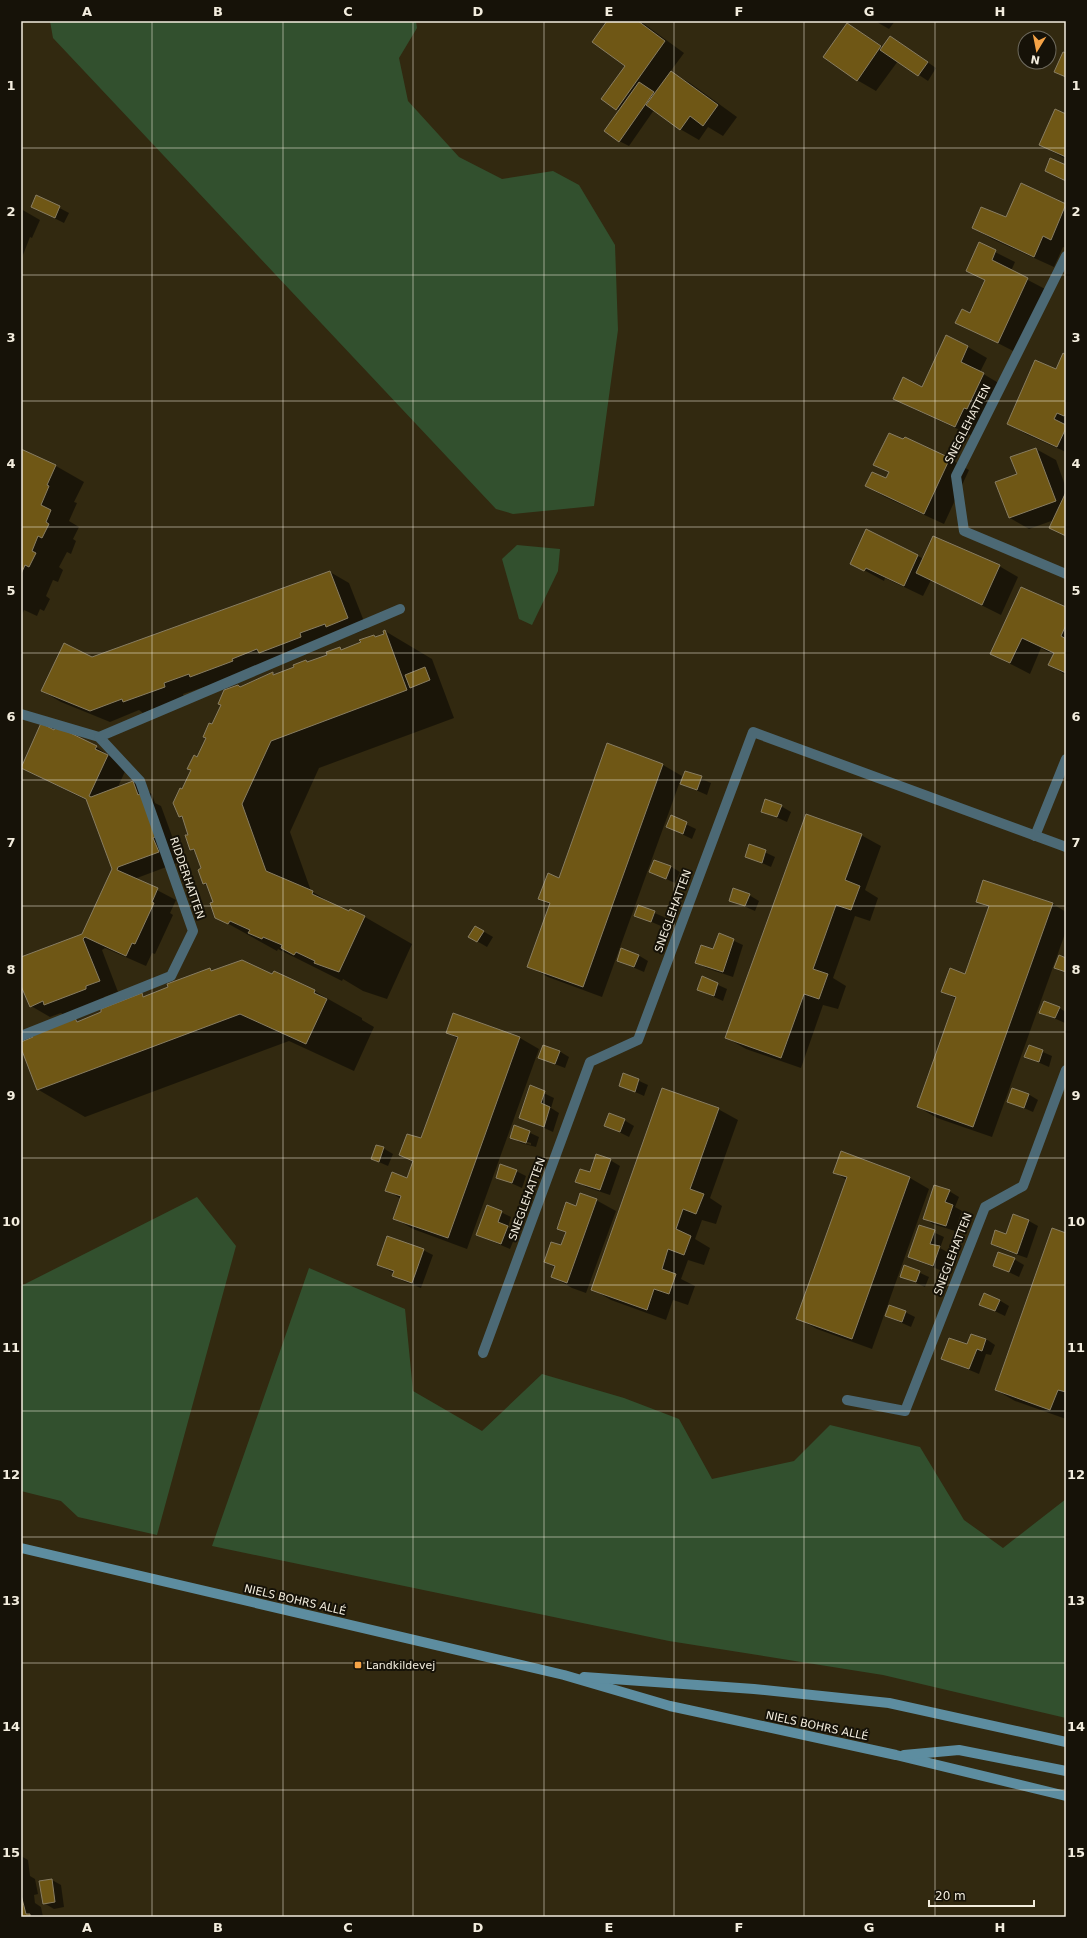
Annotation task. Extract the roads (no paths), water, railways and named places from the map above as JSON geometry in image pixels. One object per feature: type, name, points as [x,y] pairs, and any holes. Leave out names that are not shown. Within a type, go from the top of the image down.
[{"type":"street","name":"SNEGLEHATTEN","points":[[1066,256],[956,476],[964,530],[1066,574]]},
{"type":"street","points":[[21,714],[99,737],[400,609]]},
{"type":"street","name":"SNEGLEHATTEN","points":[[483,1353],[590,1062],[638,1040],[753,732],[1066,847]]},
{"type":"street","name":"RIDDERHATTEN","points":[[21,1036],[171,976],[193,931],[140,781],[99,737]]},
{"type":"street","points":[[1035,836],[1066,759]]},
{"type":"street","name":"SNEGLEHATTEN","points":[[847,1400],[905,1411],[985,1207],[1023,1186],[1066,1070]]},
{"type":"street","name":"NIELS BOHRS ALLÉ","points":[[21,1548],[564,1675],[670,1706],[896,1756],[1066,1796]]},
{"type":"street","name":"NIELS BOHRS ALLÉ","points":[[564,1675],[754,1689],[889,1703],[1066,1742]]},
{"type":"street","points":[[896,1756],[959,1750],[1066,1772]]},
{"type":"place","name":"Landkildevej","points":[[358,1665]]}]
